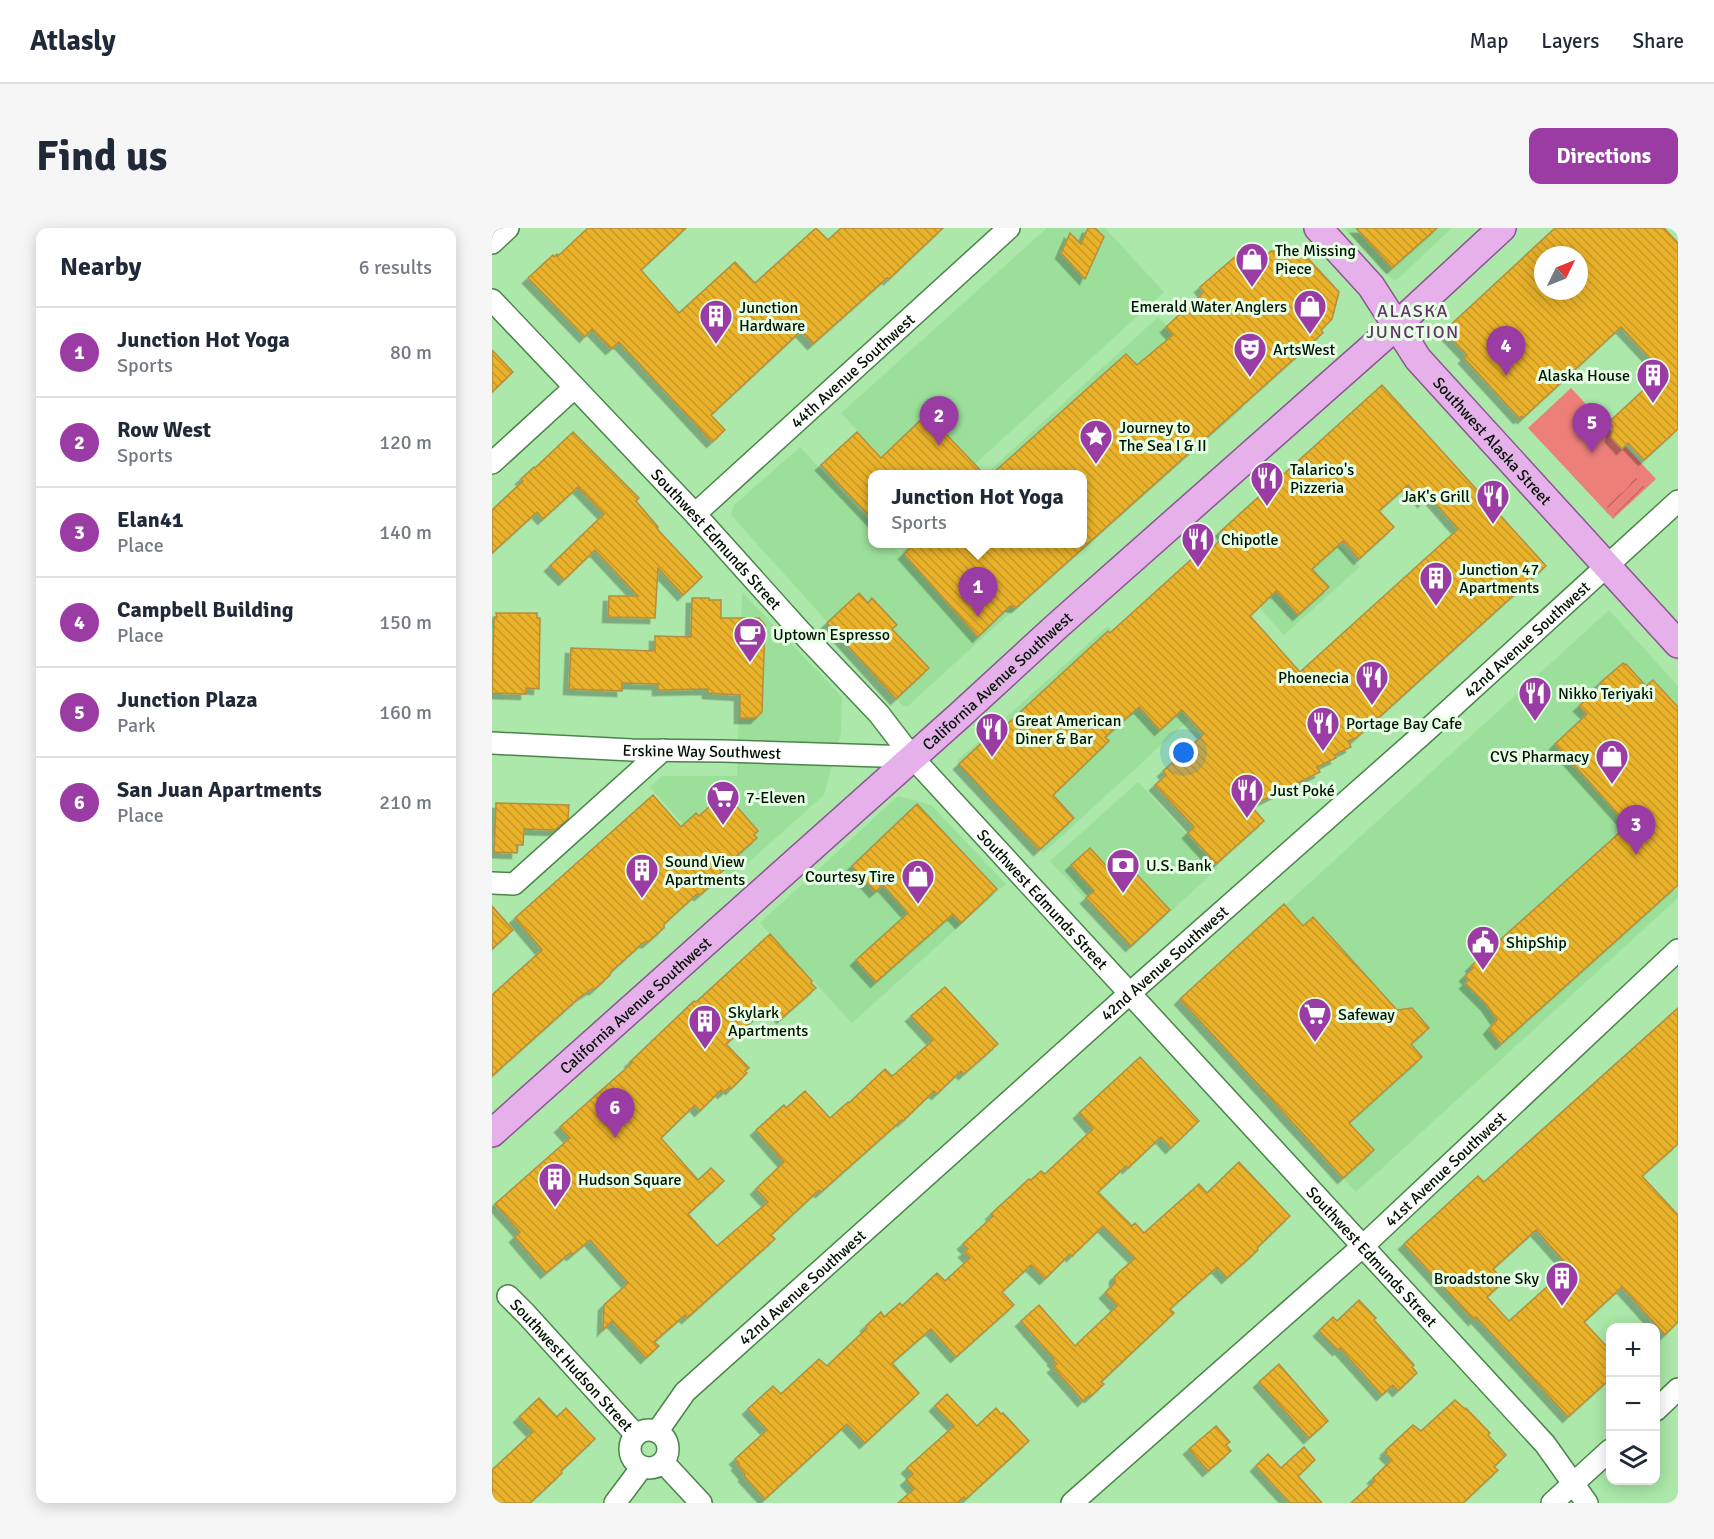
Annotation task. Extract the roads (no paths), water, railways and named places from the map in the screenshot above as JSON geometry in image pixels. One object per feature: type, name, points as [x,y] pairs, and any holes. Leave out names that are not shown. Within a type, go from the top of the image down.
[{"type":"main road","name":"Southwest Alaska Street","points":[[1318,228],[1371,286],[1418,359],[1678,644]]},
{"type":"main road","name":"California Avenue Southwest","points":[[492,1133],[1057,626],[1396,326],[1502,228]]},
{"type":"street","points":[[492,243],[508,228]]},
{"type":"street","name":"44th Avenue Southwest","points":[[695,514],[1009,228]]},
{"type":"street","name":"Southwest Edmunds Street","points":[[492,300],[695,514],[801,632],[879,714],[912,757],[1545,1444],[1587,1503]]},
{"type":"street","points":[[492,463],[574,388]]},
{"type":"street","name":"42nd Avenue Southwest","points":[[646,1433],[685,1392],[1425,732],[1678,501]]},
{"type":"street","name":"Erskine Way Southwest","points":[[492,743],[632,750],[912,757]]},
{"type":"street","points":[[492,883],[514,884],[663,750]]},
{"type":"street","name":"41st Avenue Southwest","points":[[1072,1503],[1363,1246],[1678,950]]},
{"type":"street","name":"Southwest Hudson Street","points":[[507,1296],[646,1433]]},
{"type":"street","points":[[1660,1406],[1678,1389]]},
{"type":"street","points":[[615,1503],[652,1464],[668,1450],[664,1438],[646,1433],[632,1439],[630,1451],[634,1461],[652,1464],[701,1503]]},
{"type":"street","points":[[1552,1503],[1606,1455]]},
{"type":"place","name":"The Missing Piece","points":[[1252,288]]},
{"type":"place","name":"Emerald Water Anglers","points":[[1310,335]]},
{"type":"place","name":"Junction Hardware","points":[[716,345]]},
{"type":"place","name":"Campbell Building","points":[[1506,376]]},
{"type":"place","name":"ArtsWest","points":[[1250,378]]},
{"type":"place","name":"Alaska House","points":[[1653,404]]},
{"type":"place","name":"Row West","points":[[939,446]]},
{"type":"place","name":"Junction Plaza","points":[[1592,453]]},
{"type":"place","name":"Journey to The Sea I & II","points":[[1096,465]]},
{"type":"place","name":"Talarico's Pizzeria","points":[[1267,507]]},
{"type":"place","name":"JaK's Grill","points":[[1493,525]]},
{"type":"place","name":"Chipotle","points":[[1198,568]]},
{"type":"place","name":"Junction 47 Apartments","points":[[1436,607]]},
{"type":"place","name":"Junction Hot Yoga","points":[[978,617]]},
{"type":"place","name":"Uptown Espresso","points":[[750,663]]},
{"type":"place","name":"Phoenecia","points":[[1372,706]]},
{"type":"place","name":"Nikko Teriyaki","points":[[1535,722]]},
{"type":"place","name":"Portage Bay Cafe","points":[[1323,752]]},
{"type":"place","name":"Great American Diner & Bar","points":[[992,758]]},
{"type":"place","name":"CVS Pharmacy","points":[[1612,785]]},
{"type":"place","name":"Just Poké","points":[[1247,819]]},
{"type":"place","name":"7-Eleven","points":[[723,826]]},
{"type":"place","name":"Elan41","points":[[1636,855]]},
{"type":"place","name":"U.S. Bank","points":[[1123,894]]},
{"type":"place","name":"Sound View Apartments","points":[[642,899]]},
{"type":"place","name":"Courtesy Tire","points":[[918,905]]},
{"type":"place","name":"ShipShip","points":[[1483,971]]},
{"type":"place","name":"Safeway","points":[[1315,1043]]},
{"type":"place","name":"Skylark Apartments","points":[[705,1050]]},
{"type":"place","name":"San Juan Apartments","points":[[615,1138]]},
{"type":"place","name":"Hudson Square","points":[[555,1208]]},
{"type":"place","name":"Broadstone Sky","points":[[1562,1307]]},
{"type":"district","name":"ALASKA JUNCTION","points":[[1413,322]]}]
